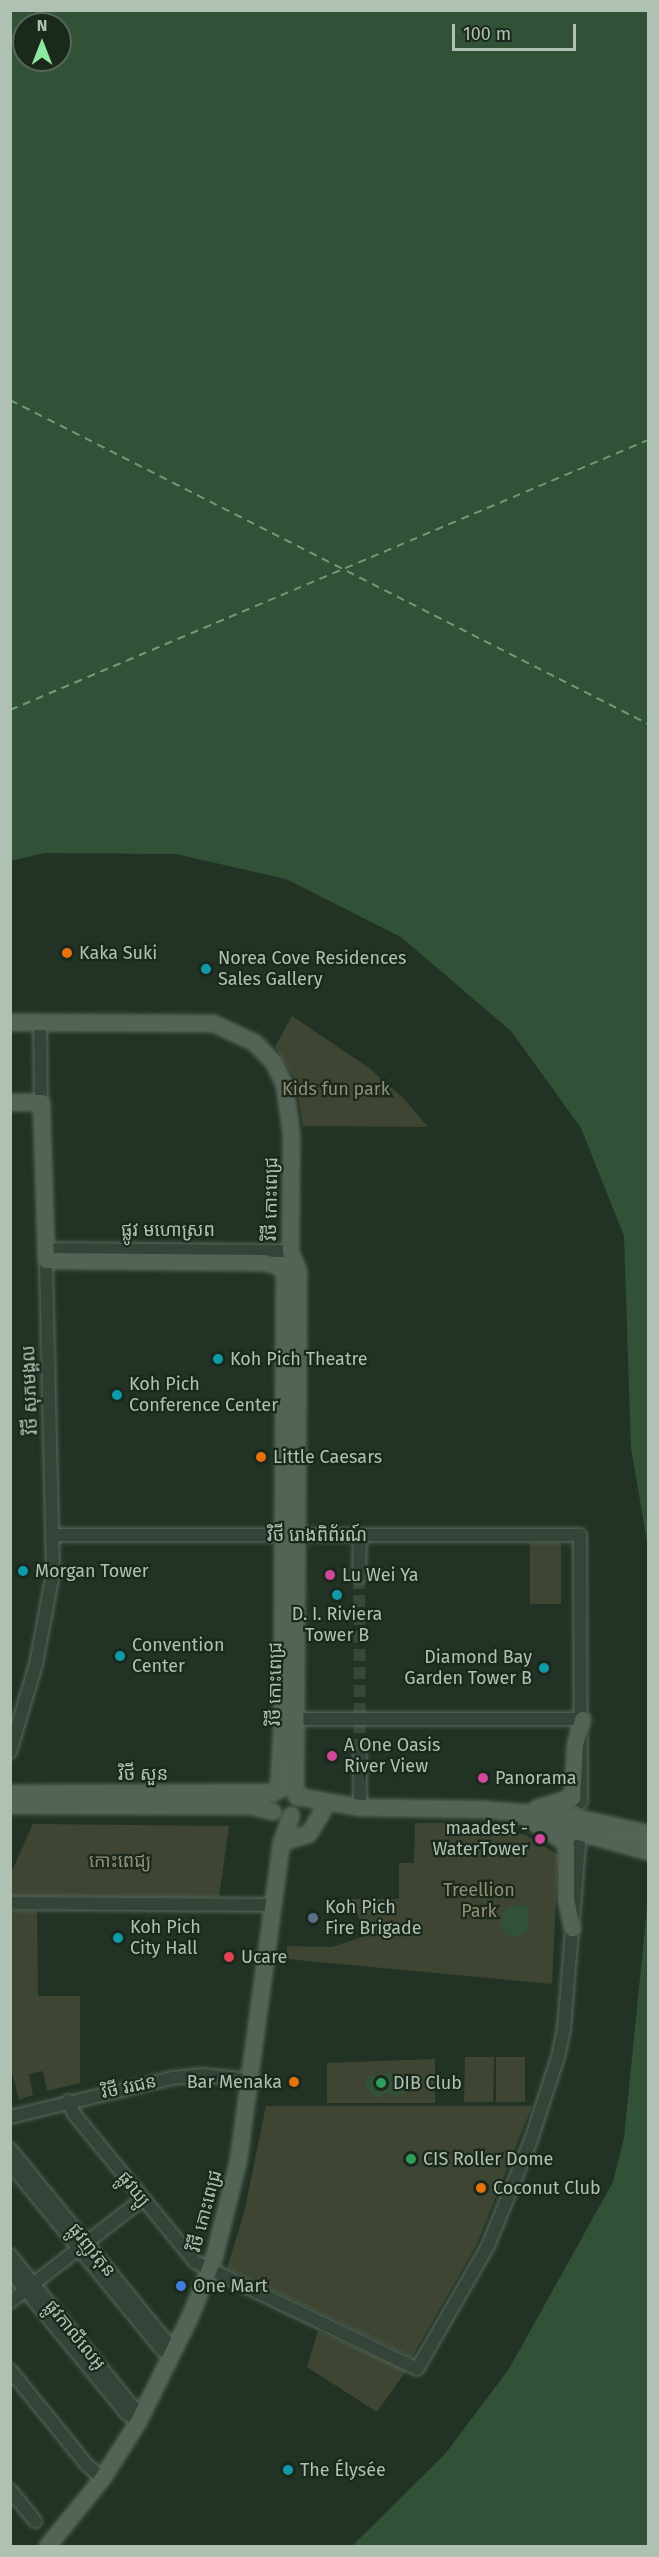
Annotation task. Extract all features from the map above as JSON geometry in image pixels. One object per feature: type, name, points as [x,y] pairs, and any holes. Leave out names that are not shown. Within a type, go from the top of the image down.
[{"type":"main road","name":"វិថី កោះពេជ្រ","points":[[10,1022],[200,1021],[241,1032],[267,1053],[284,1084],[290,1114],[290,1251],[298,1271],[289,1535]]},
{"type":"main road","points":[[10,1102],[41,1102]]},
{"type":"main road","name":"វិថី សុភមង្គល","points":[[41,1102],[46,1255]]},
{"type":"main road","name":"ផ្លូវ មហោស្រព","points":[[46,1255],[263,1262],[279,1266]]},
{"type":"main road","name":"វិថី កោះពេជ្រ","points":[[279,1266],[285,1280],[289,1535],[288,1719],[296,1795]]},
{"type":"main road","name":"វិថី កោះពេជ្រ","points":[[276,1791],[288,1719]]},
{"type":"main road","points":[[515,1812],[562,1803],[572,1797],[575,1744],[582,1719]]},
{"type":"main road","points":[[360,1807],[292,1815],[273,1812],[270,1801],[276,1791],[288,1789],[296,1795],[360,1807],[515,1812],[605,1823],[648,1833]]},
{"type":"main road","name":"វិថី សួន","points":[[10,1793],[276,1791]]},
{"type":"main road","points":[[292,1815],[298,1806],[296,1795]]},
{"type":"main road","name":"វិថី សួន","points":[[10,1805],[253,1806],[273,1812]]},
{"type":"main road","name":"វិថី កោះពេជ្រ","points":[[273,1812],[281,1842]]},
{"type":"main road","points":[[281,1842],[308,1834],[322,1812]]},
{"type":"main road","points":[[515,1812],[601,1840],[648,1851]]},
{"type":"main road","points":[[515,1812],[561,1839],[567,1847],[566,1899],[572,1928]]},
{"type":"main road","name":"វិថី កោះពេជ្រ","points":[[47,2547],[102,2478],[140,2417],[174,2351],[209,2269],[230,2198],[250,2080],[281,1842],[292,1815]]},
{"type":"street","name":"វិថី សុភមង្គល","points":[[40,1022],[41,1102]]},
{"type":"street","name":"ផ្លូវ មហោស្រព","points":[[46,1255],[290,1251]]},
{"type":"street","points":[[279,1266],[290,1251]]},
{"type":"street","name":"វិថី សុភមង្គល","points":[[10,1752],[41,1640],[52,1573],[54,1535],[46,1255]]},
{"type":"street","name":"វិថី រោងពិព័រណ៍","points":[[54,1535],[580,1535],[582,1719]]},
{"type":"street","points":[[359,1577],[360,1535]]},
{"type":"street","points":[[288,1719],[582,1719],[581,1802]]},
{"type":"street","points":[[360,1755],[360,1807]]},
{"type":"street","points":[[572,1928],[579,1844]]},
{"type":"street","points":[[10,1903],[273,1905]]},
{"type":"street","name":"ផ្លូវឃ្យូ","points":[[68,2101],[74,2114],[195,2262],[417,2370],[488,2247],[531,2140],[564,2028],[572,1928]]},
{"type":"street","name":"វិថី វរជន","points":[[10,2117],[68,2101],[181,2077],[250,2080]]},
{"type":"street","name":"ផ្លូវញូវតុន","points":[[10,2149],[162,2350],[174,2351]]},
{"type":"street","name":"ផ្លូវញូវតុន","points":[[10,2164],[82,2246]]},
{"type":"street","points":[[10,2302],[143,2199]]},
{"type":"street","name":"ផ្លូវកាលីលេអូ","points":[[10,2255],[30,2287],[127,2414],[140,2417]]},
{"type":"street","name":"ផ្លូវកាលីលេអូ","points":[[10,2271],[30,2287]]},
{"type":"street","points":[[10,2370],[87,2465],[102,2478]]},
{"type":"street","points":[[10,2490],[35,2522]]},
{"type":"green space","name":"Kids fun park","points":[[292,1016],[369,1068],[403,1098],[428,1127],[303,1126],[296,1081],[275,1047]]},
{"type":"green space","points":[[530,1543],[561,1543],[561,1604],[530,1604]]},
{"type":"green space","name":"Treellion Park","points":[[415,1823],[467,1823],[495,1828],[526,1835],[558,1855],[552,1984],[287,1959],[287,1946],[332,1947],[365,1936],[352,1899],[399,1899],[399,1863],[414,1863]]},
{"type":"green space","name":"កោះពេជ្យ","points":[[33,1824],[229,1826],[219,1897],[11,1896],[11,1873]]},
{"type":"green space","points":[[10,1911],[37,1911],[38,1996],[80,1996],[80,2083],[47,2091],[43,2071],[29,2074],[33,2095],[19,2100],[11,2068]]},
{"type":"green space","points":[[465,2057],[494,2057],[493,2102],[464,2102]]},
{"type":"green space","points":[[496,2057],[525,2057],[525,2102],[496,2102]]},
{"type":"green space","name":"DIB Club","points":[[435,2059],[435,2103],[327,2103],[327,2063]]},
{"type":"green space","points":[[266,2106],[532,2106],[477,2244],[412,2357],[227,2268],[244,2213]]},
{"type":"green space","points":[[318,2331],[406,2371],[377,2412],[307,2367]]},
{"type":"shaded area","points":[[10,11],[648,11],[648,1547],[631,1448],[624,1236],[581,1128],[511,1031],[401,937],[286,879],[176,854],[44,853],[11,861]]},
{"type":"shaded area","points":[[648,1898],[648,2546],[352,2546],[445,2454],[509,2369],[613,2182],[624,2138]]},
{"type":"shaded area","points":[[513,1905],[528,1907],[527,1932],[516,1938],[503,1933],[500,1923],[503,1912]]},
{"type":"shaded area","points":[[389,2073],[408,2076],[412,2089],[398,2096],[384,2093],[377,2099],[366,2086],[366,2077]]},
{"type":"ferry route","points":[[10,400],[648,724]]},
{"type":"ferry route","points":[[10,710],[648,440]]},
{"type":"tunnel","points":[[359,1577],[360,1755]]},
{"type":"place","name":"Kaka Suki","points":[[67,953]]},
{"type":"place","name":"Norea Cove Residences Sales Gallery","points":[[206,969]]},
{"type":"place","name":"Koh Pich Theatre","points":[[218,1359]]},
{"type":"place","name":"Koh Pich Conference Center","points":[[117,1395]]},
{"type":"place","name":"Little Caesars","points":[[261,1457]]},
{"type":"place","name":"Morgan Tower","points":[[23,1571]]},
{"type":"place","name":"Lu Wei Ya","points":[[330,1575]]},
{"type":"place","name":"D. I. Riviera Tower B","points":[[337,1595]]},
{"type":"place","name":"Convention Center","points":[[120,1656]]},
{"type":"place","name":"Diamond Bay Garden Tower B","points":[[544,1668]]},
{"type":"place","name":"A One Oasis River View","points":[[332,1756]]},
{"type":"place","name":"Panorama","points":[[483,1778]]},
{"type":"place","name":"maadest - WaterTower","points":[[540,1839]]},
{"type":"place","name":"Koh Pich Fire Brigade","points":[[313,1918]]},
{"type":"place","name":"Koh Pich City Hall","points":[[118,1938]]},
{"type":"place","name":"Ucare","points":[[229,1957]]},
{"type":"place","name":"Bar Menaka","points":[[294,2082]]},
{"type":"place","name":"DIB Club","points":[[381,2083]]},
{"type":"place","name":"CIS Roller Dome","points":[[411,2159]]},
{"type":"place","name":"Coconut Club","points":[[481,2188]]},
{"type":"place","name":"One Mart","points":[[181,2286]]},
{"type":"place","name":"The Élysée","points":[[288,2470]]}]
